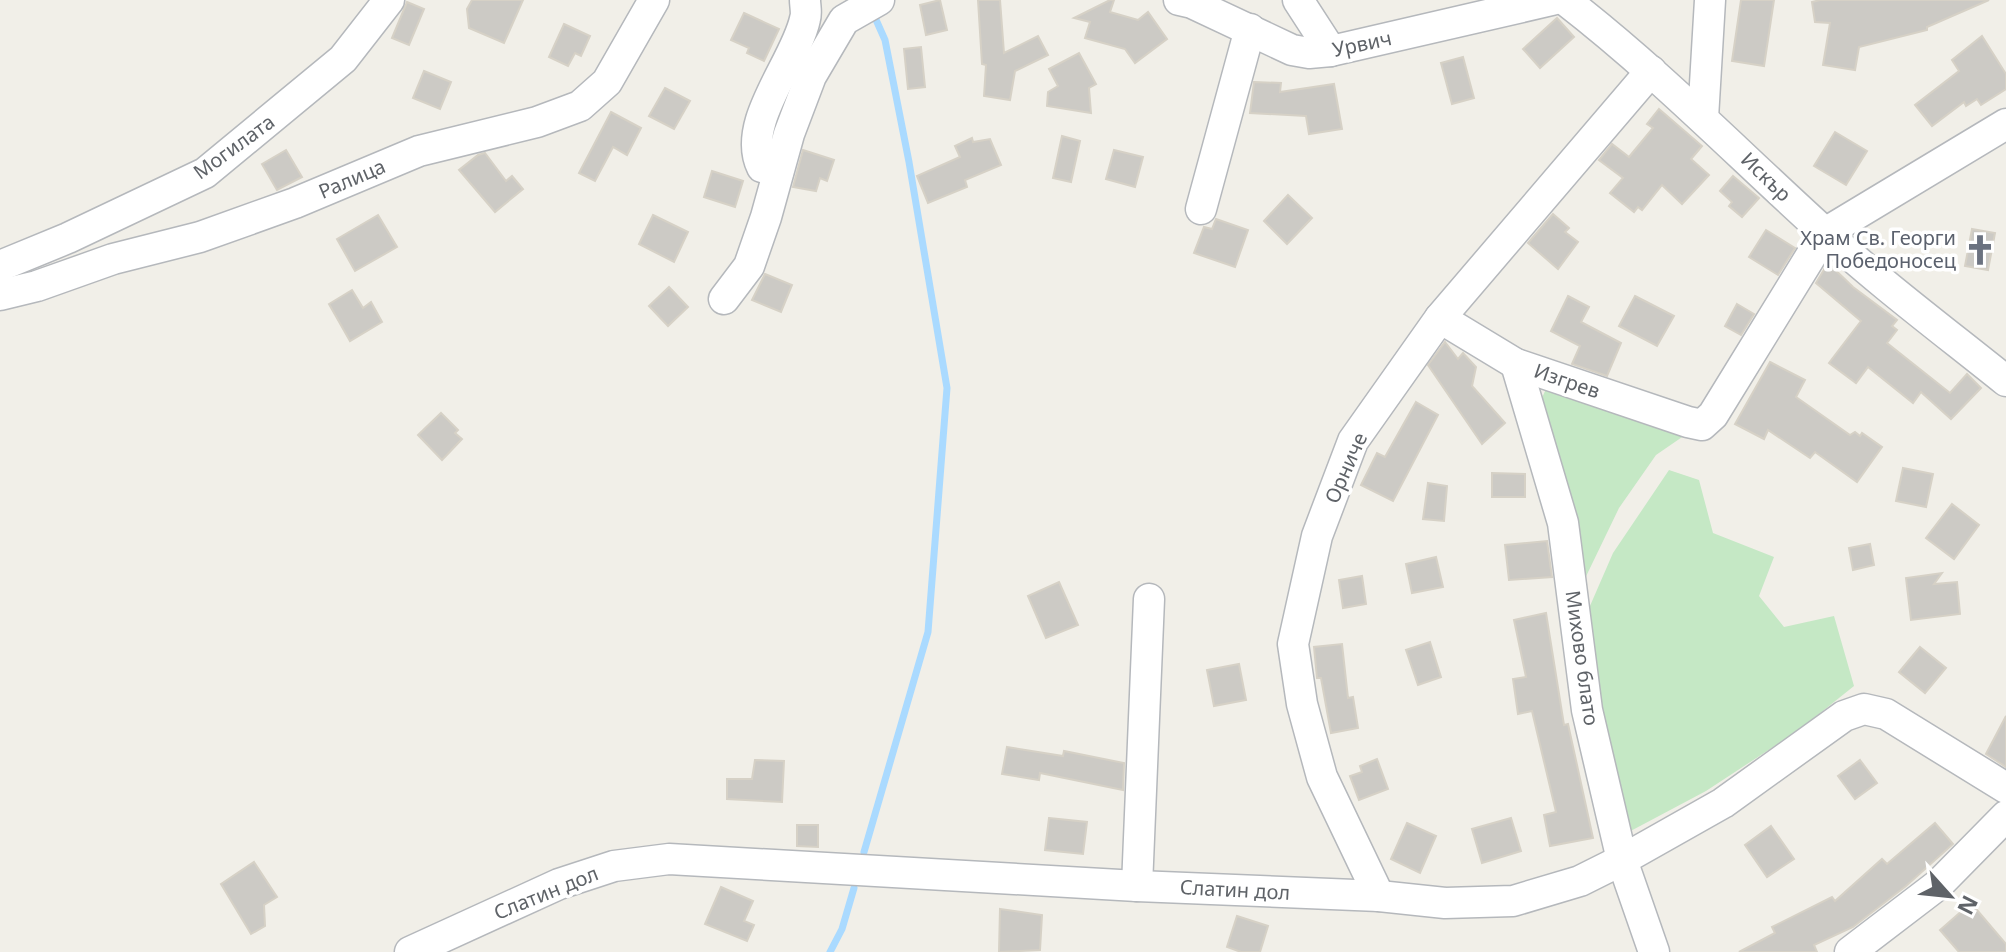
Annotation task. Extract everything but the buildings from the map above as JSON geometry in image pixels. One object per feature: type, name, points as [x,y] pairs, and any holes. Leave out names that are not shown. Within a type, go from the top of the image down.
[{"type":"street","name":"Могилата","points":[[0,266],[68,238],[205,173],[343,59],[389,0]]},
{"type":"street","name":"Ралица","points":[[0,295],[37,286],[113,259],[200,237],[295,203],[419,151],[537,122],[580,106],[607,82],[654,0]]},
{"type":"street","points":[[778,172],[762,167],[756,155],[758,133],[806,18],[805,0]]},
{"type":"street","name":"Урвич","points":[[1179,0],[1192,3],[1292,50],[1309,53],[1331,51],[1552,0]]},
{"type":"street","points":[[1298,0],[1331,51]]},
{"type":"street","name":"Искър","points":[[1565,0],[1651,71],[1825,233],[2006,381]]},
{"type":"street","points":[[1703,118],[1710,0]]},
{"type":"street","points":[[724,299],[749,266],[789,134],[811,76],[844,20],[868,6]]},
{"type":"street","points":[[1201,209],[1250,29]]},
{"type":"street","name":"Орниче","points":[[1379,896],[1322,777],[1302,704],[1293,644],[1317,536],[1353,441],[1440,318],[1651,71]]},
{"type":"street","points":[[1825,233],[2006,124]]},
{"type":"street","name":"Изгрев","points":[[1440,318],[1516,364],[1702,425],[1713,415],[1825,233]]},
{"type":"street","name":"Михово блато","points":[[1516,364],[1563,523],[1587,710],[1622,860],[1654,952]]},
{"type":"street","points":[[1137,886],[1149,599]]},
{"type":"street","name":"Слатин дол","points":[[410,952],[559,884],[614,866],[669,859],[1137,886],[1379,896],[1445,903],[1513,901],[1580,881],[1622,860],[1723,803],[1844,716],[1864,709],[1886,714],[2006,788]]},
{"type":"street","points":[[1850,952],[1939,884],[2006,816]]},
{"type":"green space","points":[[1546,389],[1688,433],[1656,455],[1619,508],[1578,593],[1536,411]]},
{"type":"green space","points":[[1669,470],[1699,480],[1713,533],[1774,557],[1759,596],[1784,627],[1834,616],[1854,686],[1799,730],[1706,791],[1625,834],[1583,622],[1613,553]]},
{"type":"waterway","points":[[864,852],[928,632],[947,388],[885,40],[873,13]]},
{"type":"waterway","points":[[830,952],[842,929],[854,888]]},
{"type":"place","name":"Храм Св. Георги Победоносец","points":[[1980,250]]}]
